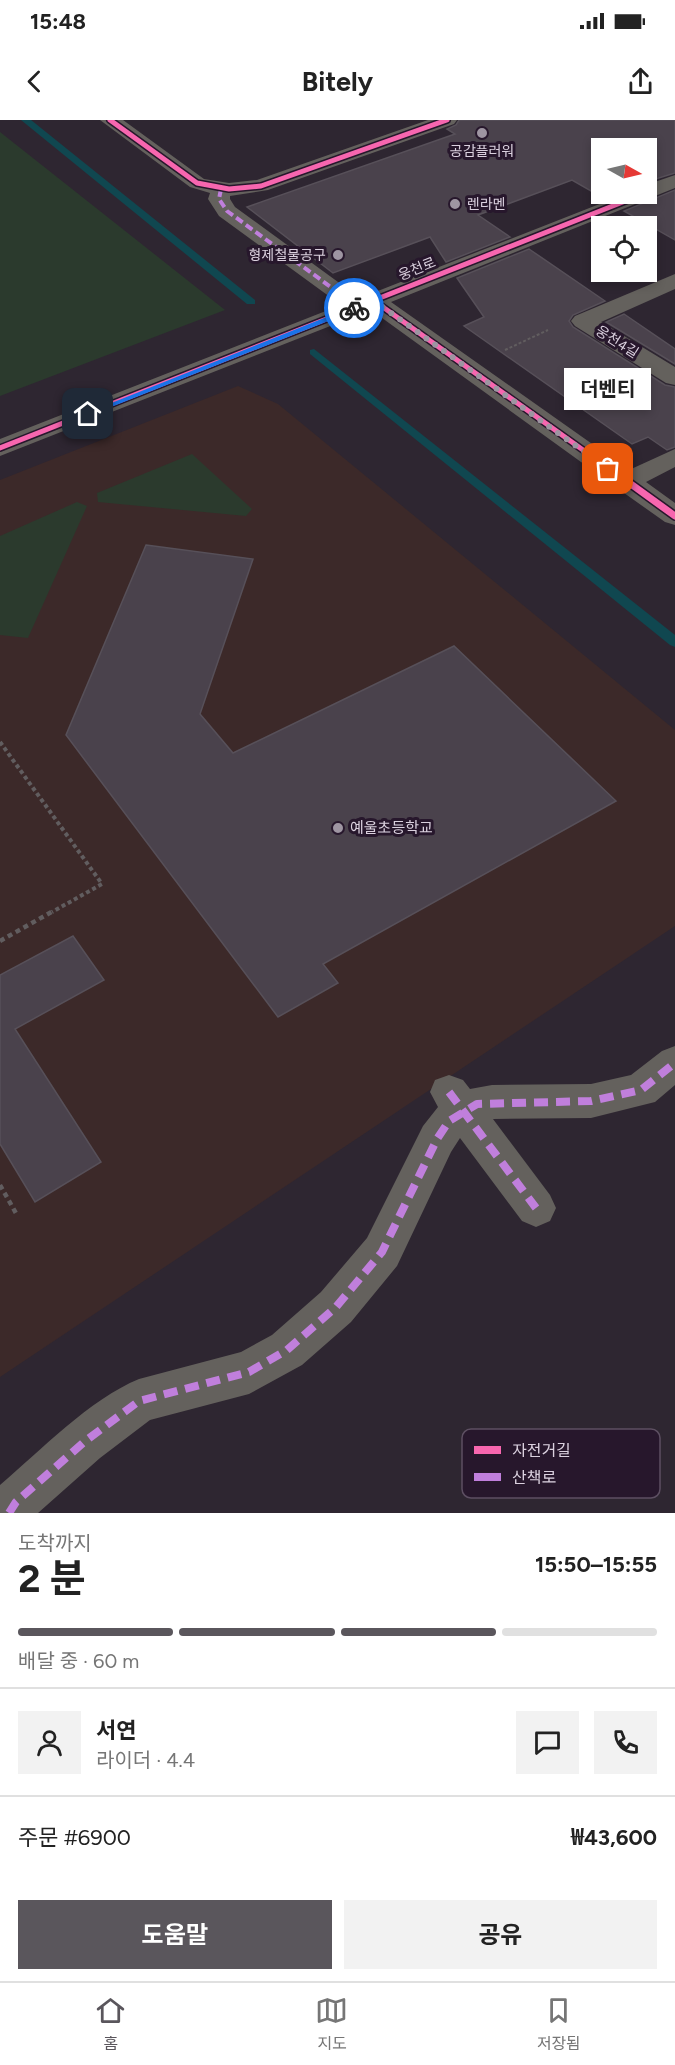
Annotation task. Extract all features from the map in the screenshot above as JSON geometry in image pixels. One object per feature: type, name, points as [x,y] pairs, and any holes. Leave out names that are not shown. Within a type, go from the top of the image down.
[{"type":"street","points":[[118,121],[194,181],[220,189],[261,186],[447,120]]},
{"type":"street","name":"웅천로","points":[[657,188],[675,181]]},
{"type":"street","points":[[220,189],[219,199],[227,211],[365,304],[466,367],[675,516]]},
{"type":"street","name":"웅천로","points":[[0,448],[617,204]]},
{"type":"street","name":"웅천4길","points":[[583,321],[675,281]]},
{"type":"street","name":"웅천4길","points":[[583,321],[675,378]]},
{"type":"street","points":[[626,482],[675,457]]},
{"type":"street","points":[[455,1102],[477,1104],[591,1101],[641,1090],[675,1063]]},
{"type":"street","points":[[455,1102],[536,1208]]},
{"type":"street","points":[[9,1513],[16,1502],[84,1442],[139,1401],[249,1372],[287,1350],[328,1314],[382,1252],[448,1121],[455,1102]]},
{"type":"path","points":[[466,367],[557,326],[583,321]]},
{"type":"path","points":[[0,742],[102,885],[0,941]]},
{"type":"path","points":[[0,1185],[17,1215]]},
{"type":"shaded area","name":"예울초등학교","points":[[238,386],[278,404],[675,730],[675,926],[0,1377],[0,480]]},
{"type":"green space","points":[[0,132],[225,310],[0,396]]},
{"type":"green space","points":[[192,454],[252,509],[246,516],[98,502],[97,493]]},
{"type":"green space","points":[[77,502],[87,506],[28,638],[0,635],[0,536]]},
{"type":"building","points":[[459,120],[675,120],[675,173],[657,179],[657,138],[591,138],[591,191],[572,180],[478,215],[510,237],[446,262],[430,237],[333,273],[247,207],[455,134],[447,129],[456,125]]},
{"type":"building","points":[[675,190],[675,240],[657,230],[657,216],[633,216],[624,211],[641,204],[657,204],[657,197]]},
{"type":"building","points":[[529,249],[605,301],[573,315],[569,321],[573,327],[665,385],[675,387],[675,447],[667,450],[648,437],[632,444],[464,326],[484,317],[457,278]]},
{"type":"building","points":[[624,314],[675,349],[675,364],[606,322]]},
{"type":"building","name":"예울초등학교","points":[[146,545],[253,559],[200,714],[233,753],[454,646],[616,801],[323,964],[338,983],[278,1017],[66,735]]},
{"type":"building","points":[[73,936],[104,980],[15,1029],[101,1162],[35,1202],[0,1144],[0,975]]},
{"type":"waterway","points":[[25,120],[251,302]]},
{"type":"waterway","points":[[314,352],[675,642]]},
{"type":"marked path","points":[[221,189],[219,199],[227,211],[358,307]]},
{"type":"marked path","points":[[9,1513],[16,1502],[84,1442],[139,1401],[249,1372],[287,1350],[336,1307],[382,1252],[437,1139],[449,1121],[477,1104],[591,1101],[641,1090],[675,1063]]},
{"type":"marked path","points":[[449,1092],[536,1208]]},
{"type":"cycle path","points":[[110,120],[197,183],[213,188],[229,189],[261,186],[447,120]]},
{"type":"cycle path","points":[[0,448],[618,204]]},
{"type":"cycle path","points":[[373,300],[675,516]]},
{"type":"way so far","points":[[354,308],[373,300],[608,469]]},
{"type":"place","name":"공감플러워","points":[[482,133]]},
{"type":"place","name":"렌라멘","points":[[455,204]]},
{"type":"place","name":"형제철물공구","points":[[338,255]]},
{"type":"place","name":"더벤티","points":[[608,469]]},
{"type":"place","name":"예울초등학교","points":[[338,828]]},
{"type":"route","points":[[88,414],[354,308]]}]
